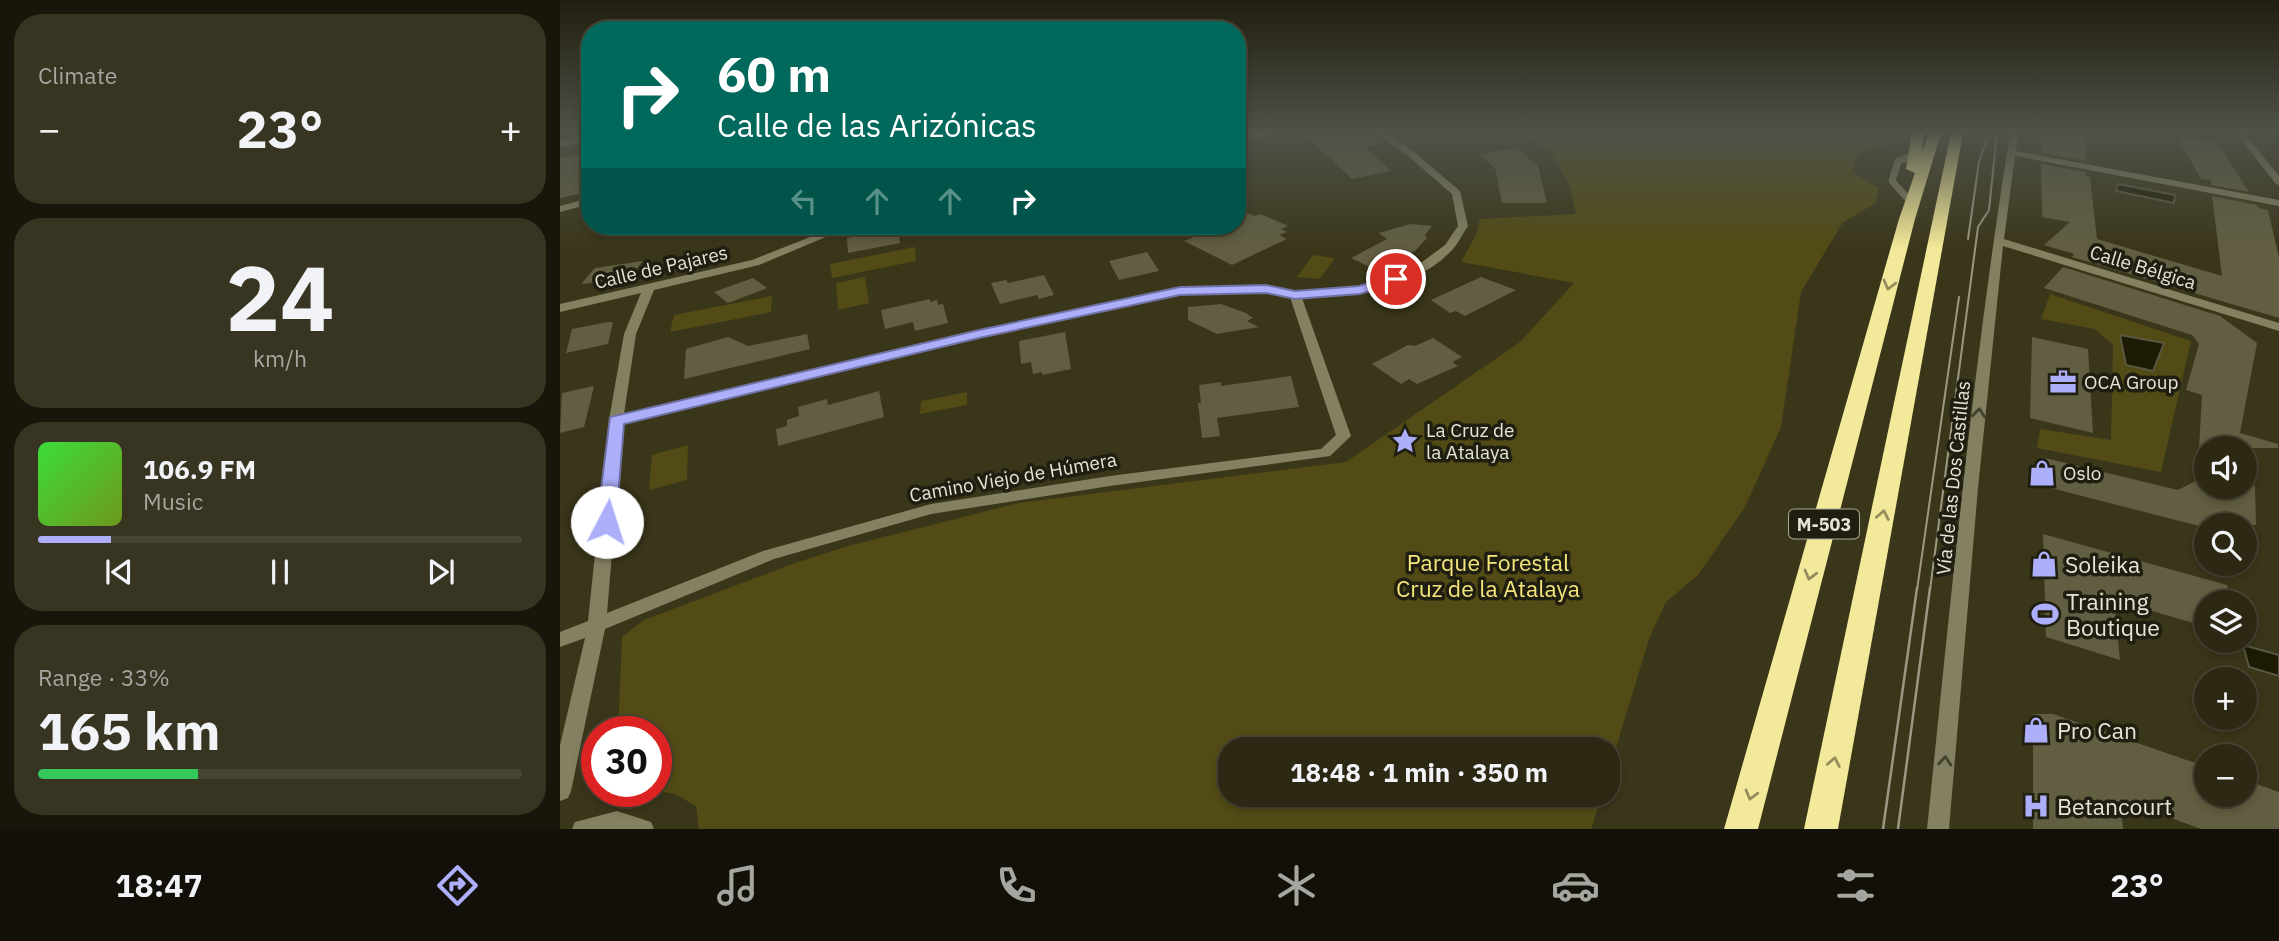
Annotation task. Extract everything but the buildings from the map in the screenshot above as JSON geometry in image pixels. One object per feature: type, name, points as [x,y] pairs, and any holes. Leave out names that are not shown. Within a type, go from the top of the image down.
[{"type":"highway","name":"M-503","points":[[1908,210],[1913,172]]},
{"type":"highway","name":"M-503","points":[[1741,829],[1908,210],[1921,172]]},
{"type":"highway","name":"M-503","points":[[1821,829],[1950,172]]},
{"type":"highway","name":"M-503","points":[[1939,235],[1959,172]]},
{"type":"street","points":[[616,421],[979,334],[1180,291],[1266,289],[1295,295],[1360,290],[1414,273],[1449,247],[1463,226],[1457,192],[1433,172]]},
{"type":"street","name":"Vía de las Dos Castillas","points":[[1938,829],[1970,488],[1998,241],[2009,172]]},
{"type":"street","points":[[2112,172],[2279,203]]},
{"type":"street","points":[[560,209],[581,203]]},
{"type":"street","name":"Calle de Pajares","points":[[560,308],[648,290],[755,263],[825,235]]},
{"type":"street","name":"Calle Bélgica","points":[[1998,241],[2279,327]]},
{"type":"street","points":[[560,792],[597,624],[616,421],[630,334],[648,290]]},
{"type":"street","name":"Camino Viejo de Húmera","points":[[560,640],[769,555],[932,509],[1110,481],[1325,453],[1344,436],[1295,295]]},
{"type":"street","points":[[583,829],[617,821],[643,829]]},
{"type":"green space","name":"Parque Forestal Cruz de la Atalaya","points":[[1562,172],[1852,172],[1879,188],[1876,203],[1843,222],[1801,292],[1781,427],[1745,507],[1698,575],[1666,602],[1649,639],[1619,737],[1218,737],[1218,807],[1598,807],[1591,829],[699,829],[696,806],[672,794],[672,716],[619,716],[622,637],[644,620],[795,563],[848,546],[1019,503],[1346,462],[1520,342],[1574,283],[1461,262],[1476,235],[1480,219],[1576,214],[1569,184]]},
{"type":"green space","points":[[915,247],[916,261],[832,278],[830,264]]},
{"type":"green space","points":[[1313,255],[1335,258],[1320,279],[1297,277]]},
{"type":"green space","points":[[865,277],[869,303],[838,310],[836,283]]},
{"type":"green space","points":[[2050,294],[2191,341],[2161,472],[2037,448],[2040,429],[2111,440],[2113,345],[2095,329],[2041,319]]},
{"type":"green space","points":[[772,296],[771,312],[670,332],[674,315]]},
{"type":"green space","points":[[967,392],[967,405],[920,414],[921,401]]},
{"type":"green space","points":[[688,445],[687,480],[649,490],[652,455]]},
{"type":"shaded area","points":[[2118,184],[2175,195],[2174,203],[2116,191]]},
{"type":"shaded area","points":[[2120,335],[2164,343],[2153,371],[2126,365]]},
{"type":"shaded area","points":[[2257,649],[2279,655],[2279,676],[2257,669],[2257,667],[2249,667],[2245,653],[2257,653]]},
{"type":"tram line","points":[[1968,239],[1978,172]]},
{"type":"tram line","points":[[1930,590],[1978,227],[1989,210],[1993,172]]},
{"type":"tram line","points":[[1917,590],[1959,297]]},
{"type":"tram line","points":[[1883,829],[1917,588]]},
{"type":"tram line","points":[[1898,829],[1930,588]]},
{"type":"place","name":"OCA Group","points":[[2063,382]]},
{"type":"place","name":"La Cruz de la Atalaya","points":[[1405,441]]},
{"type":"place","name":"Oslo","points":[[2042,473]]},
{"type":"place","name":"Soleika","points":[[2044,564]]},
{"type":"place","name":"Training Boutique","points":[[2045,614]]},
{"type":"place","name":"Pro Can","points":[[2036,730]]},
{"type":"place","name":"Betancourt","points":[[2036,806]]},
{"type":"route","points":[[607,522],[616,421],[979,334],[1180,291],[1266,289],[1295,295],[1360,290],[1396,279]]}]
